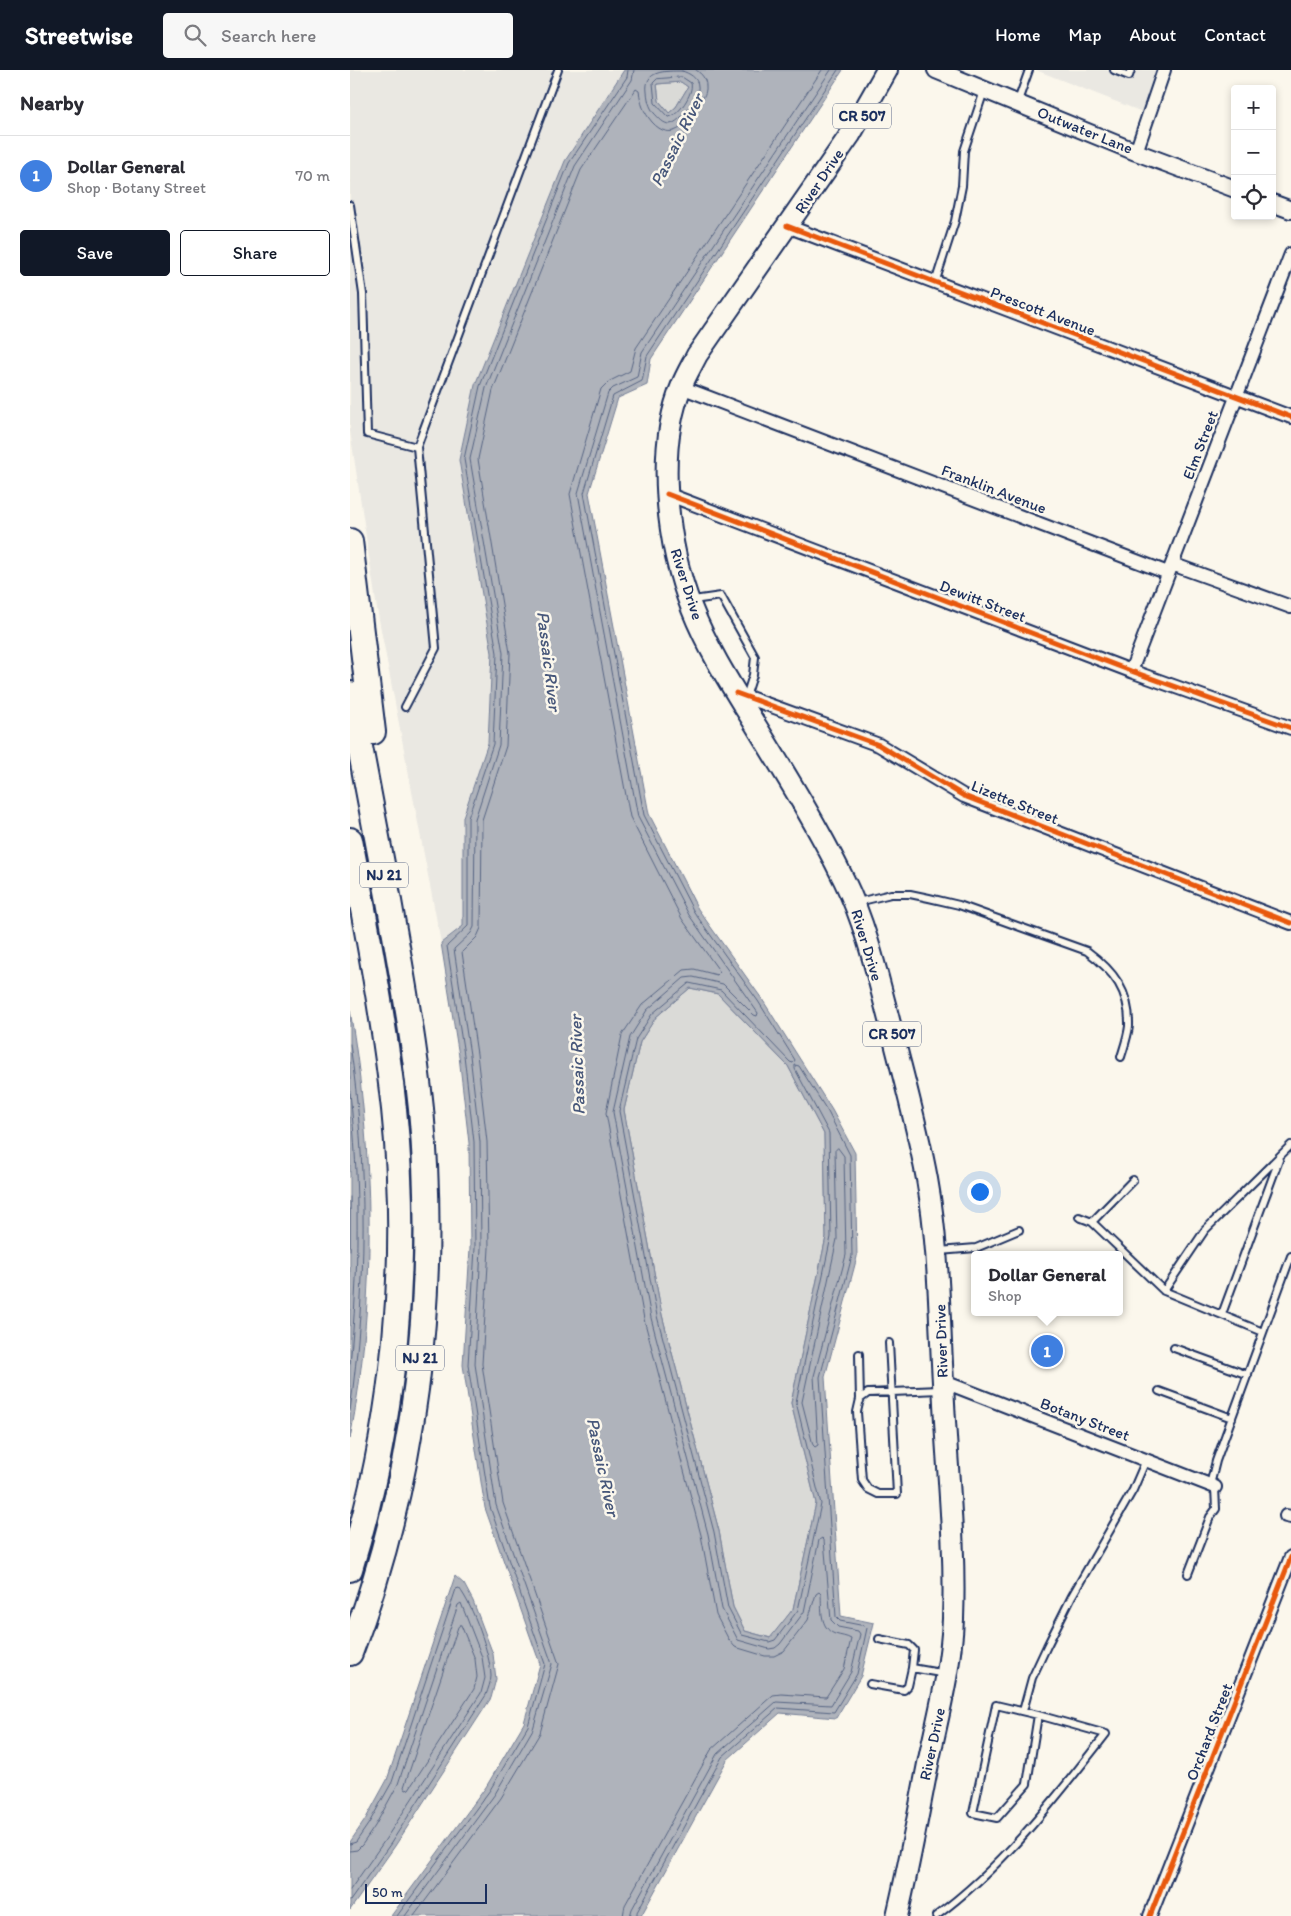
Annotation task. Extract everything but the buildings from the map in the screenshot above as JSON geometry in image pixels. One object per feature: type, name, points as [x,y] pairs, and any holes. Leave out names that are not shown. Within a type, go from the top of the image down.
[{"type":"highway","points":[[350,541],[375,749],[406,930],[415,1056]]},
{"type":"highway","name":"NJ 21","points":[[350,694],[399,957],[415,1056],[422,1125],[426,1198],[425,1289],[419,1363],[411,1426],[392,1514],[368,1602],[350,1653]]},
{"type":"highway","name":"NJ 21","points":[[350,840],[380,1003],[388,1059],[398,1153],[399,1199],[398,1288],[395,1334],[383,1430],[350,1569]]},
{"type":"highway","points":[[350,907],[388,1059]]},
{"type":"main road","name":"River Drive","points":[[887,70],[860,119],[717,324],[697,356],[681,387],[672,419],[668,454],[667,494],[678,569],[689,600],[711,650],[741,695],[804,807],[844,880],[862,923],[877,972],[916,1128],[934,1220],[954,1564],[953,1622],[947,1674],[897,1916]]},
{"type":"street","name":"Outwater Lane","points":[[936,70],[1136,152],[1231,188]]},
{"type":"street","points":[[1136,152],[1164,70]]},
{"type":"street","points":[[1276,204],[1291,210]]},
{"type":"street","name":"Prescott Avenue","points":[[787,226],[1291,417]]},
{"type":"street","name":"Elm Street","points":[[1131,671],[1291,254]]},
{"type":"street","name":"Franklin Avenue","points":[[681,387],[1170,568],[1291,607]]},
{"type":"street","name":"Dewitt Street","points":[[667,494],[1131,671],[1291,728]]},
{"type":"street","name":"Lizette Street","points":[[741,695],[879,745],[964,796],[1291,923]]},
{"type":"street","name":"Botany Street","points":[[943,1385],[1213,1486]]},
{"type":"street","name":"Orchard Street","points":[[1150,1916],[1291,1557]]},
{"type":"lane","points":[[406,707],[436,648],[417,447],[558,70]]},
{"type":"lane","points":[[1017,103],[1029,70]]},
{"type":"lane","points":[[1114,70],[1129,76],[1131,70]]},
{"type":"lane","points":[[935,283],[955,221],[962,186],[964,151],[985,89]]},
{"type":"lane","points":[[350,205],[363,294],[367,434],[417,447]]},
{"type":"lane","points":[[689,600],[721,596],[754,657],[753,675],[741,695]]},
{"type":"lane","points":[[854,903],[891,894],[910,894],[959,905],[1087,951],[1104,963],[1128,1001],[1129,1028],[1122,1057]]},
{"type":"lane","points":[[1164,1291],[1205,1230],[1291,1145]]},
{"type":"lane","points":[[1222,1314],[1280,1156]]},
{"type":"lane","points":[[1092,1222],[1133,1180]]},
{"type":"lane","points":[[1079,1217],[1092,1222],[1122,1251]]},
{"type":"lane","points":[[937,1251],[976,1248],[1019,1230]]},
{"type":"lane","points":[[1123,1252],[1164,1291],[1263,1332]]},
{"type":"lane","points":[[1188,1574],[1210,1517],[1216,1509],[1213,1486],[1216,1461],[1291,1256]]},
{"type":"lane","points":[[859,1354],[860,1401],[857,1412],[862,1480],[868,1489],[878,1494],[897,1494],[889,1343]]},
{"type":"lane","points":[[1174,1348],[1248,1374]]},
{"type":"lane","points":[[860,1401],[868,1393],[893,1392],[943,1385]]},
{"type":"lane","points":[[1158,1391],[1232,1418]]},
{"type":"lane","points":[[1022,1711],[1032,1678],[1047,1646],[1076,1588],[1133,1490],[1146,1460]]},
{"type":"lane","points":[[870,1684],[904,1690],[908,1686],[912,1668],[914,1650],[909,1645],[879,1639]]},
{"type":"lane","points":[[912,1668],[947,1674]]},
{"type":"lane","points":[[936,1916],[989,1872],[1076,1773],[1106,1734],[1038,1714],[996,1705],[973,1813],[997,1818],[1027,1784],[1038,1714]]},
{"type":"shaded area","points":[[350,70],[624,70],[565,161],[475,385],[459,459],[492,653],[488,743],[463,817],[463,926],[441,943],[377,609],[350,431]]},
{"type":"shaded area","points":[[1036,70],[1167,70],[1150,115]]},
{"type":"shaded area","points":[[681,82],[688,87],[676,107],[669,113],[659,101],[657,84]]},
{"type":"shaded area","points":[[690,988],[718,994],[788,1066],[824,1134],[826,1237],[791,1403],[816,1503],[793,1609],[771,1638],[745,1631],[733,1607],[719,1531],[662,1315],[624,1110],[640,1042],[656,1017]]},
{"type":"water","name":"Passaic River","points":[[624,70],[843,70],[651,359],[647,385],[618,398],[589,493],[649,814],[698,909],[762,999],[832,1110],[855,1153],[857,1257],[825,1377],[841,1616],[874,1623],[861,1676],[836,1718],[780,1713],[727,1760],[641,1916],[391,1916],[486,1787],[524,1723],[540,1664],[485,1508],[463,1365],[470,1248],[469,1143],[459,1056],[441,943],[463,926],[463,817],[488,743],[492,653],[459,460],[475,385],[565,161]],"holes":[[[681,82],[688,87],[676,107],[669,113],[659,101],[657,84]],[[690,988],[718,994],[788,1066],[824,1134],[826,1237],[791,1403],[816,1503],[793,1609],[770,1638],[745,1631],[733,1607],[719,1531],[662,1315],[624,1110],[640,1042],[656,1017]]]},
{"type":"water","points":[[350,1010],[364,1117],[369,1224],[365,1332],[359,1386],[350,1439]]},
{"type":"water","points":[[455,1576],[464,1584],[473,1601],[493,1654],[496,1679],[491,1698],[395,1846],[350,1910],[350,1842],[365,1820],[387,1780]]},
{"type":"cycle path","points":[[787,226],[1291,417]]},
{"type":"cycle path","points":[[667,494],[1131,671],[1291,728]]},
{"type":"cycle path","points":[[736,693],[879,745],[964,796],[1291,923]]},
{"type":"cycle path","points":[[1150,1916],[1291,1557]]},
{"type":"place","name":"Dollar General","points":[[1047,1351]]}]
